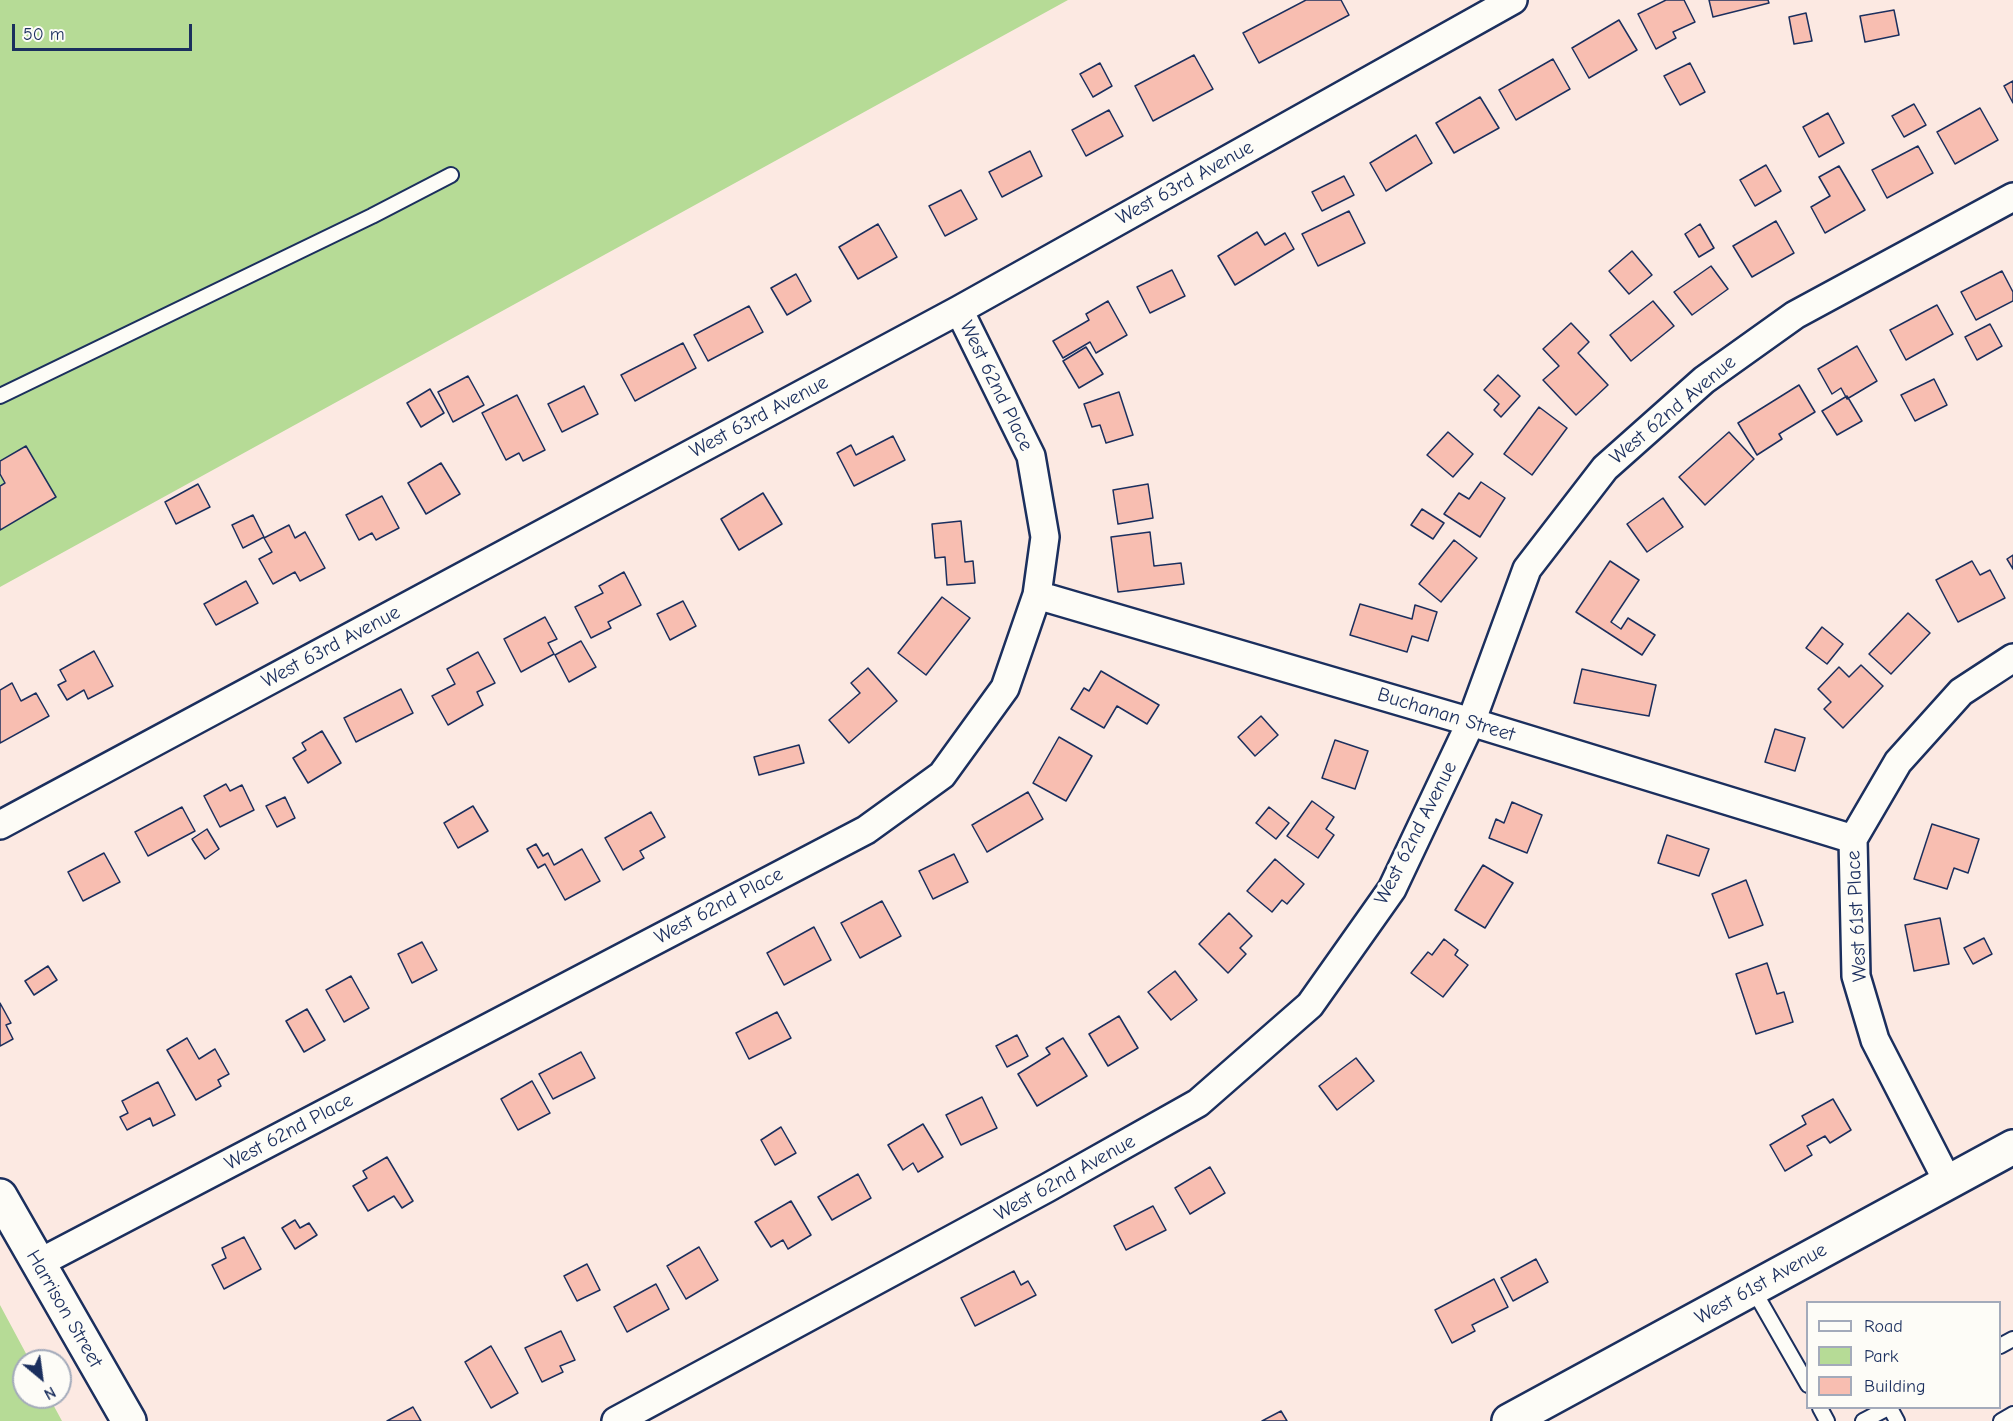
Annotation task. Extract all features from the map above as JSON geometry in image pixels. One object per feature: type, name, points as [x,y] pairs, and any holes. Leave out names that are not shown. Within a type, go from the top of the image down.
[{"type":"main road","name":"West 61st Avenue","points":[[1509,1421],[2013,1147]]},
{"type":"main road","name":"Harrison Street","points":[[0,1196],[129,1421]]},
{"type":"street","name":"West 63rd Avenue","points":[[0,825],[959,310],[1513,0]]},
{"type":"street","name":"West 62nd Avenue","points":[[616,1421],[1047,1188],[1198,1103],[1310,1005],[1392,889],[1471,722],[1527,568],[1605,468],[1704,380],[1795,315],[2013,197]]},
{"type":"street","name":"West 62nd Place","points":[[39,1263],[866,830],[942,775],[1005,688],[1037,595],[1045,537],[1031,456],[959,310]]},
{"type":"street","name":"Buchanan Street","points":[[1037,595],[1471,722],[1852,839]]},
{"type":"street","name":"West 61st Place","points":[[1948,1182],[1875,1040],[1856,976],[1852,839],[1898,762],[1961,692],[2013,658]]},
{"type":"lane","points":[[0,396],[372,216],[451,175]]},
{"type":"lane","points":[[1753,1288],[1806,1382]]},
{"type":"lane","points":[[1863,1421],[1885,1409]]},
{"type":"lane","points":[[2001,1421],[2013,1414]]},
{"type":"green space","points":[[0,0],[1068,0],[0,587]]},
{"type":"green space","points":[[0,1305],[24,1349],[12,1349],[12,1409],[56,1409],[62,1421],[0,1421]]},
{"type":"building","points":[[1306,0],[1341,0],[1349,15],[1259,63],[1243,33]]},
{"type":"building","points":[[1666,0],[1684,0],[1695,22],[1673,32],[1676,38],[1656,49],[1638,14]]},
{"type":"building","points":[[1709,0],[1768,0],[1769,3],[1713,17]]},
{"type":"building","points":[[1894,10],[1899,35],[1865,42],[1860,16]]},
{"type":"building","points":[[1806,13],[1812,41],[1794,44],[1789,17]]},
{"type":"building","points":[[1619,20],[1637,50],[1589,78],[1572,48]]},
{"type":"building","points":[[1194,55],[1213,89],[1153,121],[1135,86]]},
{"type":"building","points":[[1553,59],[1570,89],[1516,120],[1499,90]]},
{"type":"building","points":[[1100,63],[1112,86],[1093,97],[1080,74]]},
{"type":"building","points":[[1690,63],[1705,92],[1680,105],[1664,76]]},
{"type":"building","points":[[2013,81],[2013,103],[2004,86]]},
{"type":"building","points":[[1480,97],[1499,128],[1454,153],[1436,123]]},
{"type":"building","points":[[1914,104],[1926,125],[1904,137],[1892,116]]},
{"type":"building","points":[[1980,108],[1998,140],[1955,164],[1937,132]]},
{"type":"building","points":[[1109,110],[1123,136],[1086,156],[1072,130]]},
{"type":"building","points":[[1828,113],[1844,143],[1819,157],[1803,127]]},
{"type":"building","points":[[1416,135],[1432,163],[1386,191],[1370,163]]},
{"type":"building","points":[[1918,146],[1933,173],[1887,198],[1872,170]]},
{"type":"building","points":[[1030,151],[1042,176],[1002,197],[989,172]]},
{"type":"building","points":[[1766,165],[1781,191],[1755,206],[1740,180]]},
{"type":"building","points":[[1839,166],[1865,210],[1825,233],[1811,207],[1830,196],[1819,177]]},
{"type":"building","points":[[1344,176],[1354,195],[1322,211],[1312,192]]},
{"type":"building","points":[[961,190],[977,219],[945,236],[929,206]]},
{"type":"building","points":[[1349,211],[1365,243],[1318,266],[1302,234]]},
{"type":"building","points":[[1776,221],[1794,253],[1752,277],[1733,246]]},
{"type":"building","points":[[878,224],[897,257],[858,279],[839,247]]},
{"type":"building","points":[[1700,224],[1714,248],[1699,257],[1685,234]]},
{"type":"building","points":[[1257,232],[1265,245],[1285,233],[1294,249],[1235,285],[1218,256]]},
{"type":"building","points":[[1632,251],[1652,275],[1629,294],[1609,271]]},
{"type":"building","points":[[1711,266],[1728,289],[1692,315],[1674,292]]},
{"type":"building","points":[[1172,270],[1185,296],[1150,313],[1137,287]]},
{"type":"building","points":[[2002,271],[2013,292],[2013,301],[1976,320],[1961,292]]},
{"type":"building","points":[[796,274],[811,301],[787,315],[771,288]]},
{"type":"building","points":[[1108,301],[1127,335],[1096,353],[1090,342],[1063,358],[1053,341],[1089,320],[1086,314]]},
{"type":"building","points":[[1653,301],[1674,326],[1631,361],[1610,335]]},
{"type":"building","points":[[1937,305],[1953,334],[1906,360],[1890,330]]},
{"type":"building","points":[[749,306],[763,332],[708,361],[694,335]]},
{"type":"building","points":[[1571,323],[1589,342],[1578,353],[1608,385],[1576,415],[1543,380],[1559,366],[1543,349]]},
{"type":"building","points":[[1990,324],[2002,346],[1977,360],[1965,337]]},
{"type":"building","points":[[683,343],[696,368],[635,401],[621,375]]},
{"type":"building","points":[[1857,346],[1877,381],[1847,399],[1841,388],[1832,394],[1818,369]]},
{"type":"building","points":[[1086,347],[1103,374],[1079,388],[1063,361]]},
{"type":"building","points":[[1498,375],[1520,396],[1501,417],[1494,410],[1499,404],[1484,390]]},
{"type":"building","points":[[468,376],[484,405],[453,422],[438,392]]},
{"type":"building","points":[[1934,379],[1947,405],[1915,421],[1901,395]]},
{"type":"building","points":[[1799,385],[1815,412],[1779,434],[1782,439],[1757,455],[1738,423]]},
{"type":"building","points":[[584,386],[598,414],[562,432],[548,404]]},
{"type":"building","points":[[430,389],[444,413],[421,427],[407,403]]},
{"type":"building","points":[[1119,392],[1133,435],[1106,443],[1100,425],[1092,427],[1084,404]]},
{"type":"building","points":[[517,395],[545,450],[523,461],[519,453],[506,460],[482,413]]},
{"type":"building","points":[[1847,396],[1862,421],[1837,435],[1822,411]]},
{"type":"building","points":[[1539,407],[1567,428],[1532,475],[1504,454]]},
{"type":"building","points":[[1448,432],[1473,454],[1453,477],[1427,455]]},
{"type":"building","points":[[1729,432],[1754,459],[1705,505],[1679,477]]},
{"type":"building","points":[[893,436],[905,460],[854,486],[837,453],[851,445],[856,455]]},
{"type":"building","points":[[26,446],[56,497],[0,530],[0,486],[5,483],[0,474],[0,461]]},
{"type":"building","points":[[441,463],[460,494],[426,514],[408,483]]},
{"type":"building","points":[[1481,482],[1505,498],[1480,537],[1444,514],[1459,493],[1469,499]]},
{"type":"building","points":[[198,484],[210,507],[176,524],[165,502]]},
{"type":"building","points":[[1148,484],[1153,518],[1118,524],[1113,490]]},
{"type":"building","points":[[763,493],[782,524],[739,550],[721,519]]},
{"type":"building","points":[[382,496],[399,528],[376,540],[372,533],[359,540],[346,515]]},
{"type":"building","points":[[1663,498],[1683,527],[1647,552],[1627,524]]},
{"type":"building","points":[[1422,509],[1444,523],[1433,539],[1411,525]]},
{"type":"building","points":[[253,515],[264,537],[243,548],[232,525]]},
{"type":"building","points":[[961,521],[965,562],[973,561],[975,583],[947,585],[945,557],[935,558],[932,524]]},
{"type":"building","points":[[289,525],[295,538],[305,532],[325,568],[300,581],[295,572],[273,584],[259,559],[272,552],[264,538]]},
{"type":"building","points":[[1150,532],[1154,566],[1181,563],[1184,584],[1118,592],[1111,537]]},
{"type":"building","points":[[1454,540],[1477,558],[1441,602],[1419,584]]},
{"type":"building","points":[[2013,555],[2013,569],[2007,559]]},
{"type":"building","points":[[1610,561],[1639,580],[1611,622],[1621,629],[1628,618],[1655,635],[1642,655],[1576,612]]},
{"type":"building","points":[[1972,561],[1980,575],[1990,570],[2005,598],[1958,622],[1936,580]]},
{"type":"building","points":[[624,572],[641,605],[608,622],[611,628],[591,638],[575,607],[603,593],[599,586]]},
{"type":"building","points":[[246,581],[258,603],[216,625],[204,604]]},
{"type":"building","points":[[942,597],[970,618],[926,675],[898,653]]},
{"type":"building","points":[[683,601],[696,626],[670,640],[657,614]]},
{"type":"building","points":[[1360,604],[1412,619],[1415,605],[1437,612],[1428,641],[1412,636],[1407,652],[1350,635]]},
{"type":"building","points":[[1908,613],[1930,633],[1891,674],[1869,654]]},
{"type":"building","points":[[545,617],[557,639],[548,643],[554,654],[521,672],[504,639]]},
{"type":"building","points":[[1822,627],[1843,644],[1827,664],[1806,648]]},
{"type":"building","points":[[581,641],[596,667],[569,682],[555,655]]},
{"type":"building","points":[[94,651],[113,686],[88,699],[84,690],[67,700],[58,685],[66,681],[60,670]]},
{"type":"building","points":[[478,652],[495,683],[477,692],[483,705],[448,725],[432,696],[455,684],[447,669]]},
{"type":"building","points":[[1861,665],[1883,686],[1843,728],[1824,709],[1831,702],[1818,689],[1839,667],[1849,677]]},
{"type":"building","points":[[868,668],[897,701],[849,743],[829,720],[860,693],[851,683]]},
{"type":"building","points":[[1582,669],[1656,685],[1649,716],[1574,703]]},
{"type":"building","points":[[1101,671],[1159,705],[1147,724],[1117,706],[1104,728],[1071,709],[1084,688],[1089,691]]},
{"type":"building","points":[[12,683],[21,701],[36,693],[49,716],[0,743],[0,690]]},
{"type":"building","points":[[401,689],[413,713],[356,742],[344,718]]},
{"type":"building","points":[[1261,716],[1278,735],[1255,756],[1238,737]]},
{"type":"building","points":[[1775,729],[1805,738],[1795,771],[1765,762]]},
{"type":"building","points":[[322,731],[341,763],[308,783],[293,758],[306,750],[302,743]]},
{"type":"building","points":[[1059,737],[1092,756],[1066,801],[1033,783]]},
{"type":"building","points":[[1335,740],[1368,751],[1355,789],[1322,778]]},
{"type":"building","points":[[799,745],[804,763],[759,775],[754,757]]},
{"type":"building","points":[[226,784],[230,791],[242,785],[254,810],[220,827],[204,796]]},
{"type":"building","points":[[1028,792],[1043,819],[987,852],[972,825]]},
{"type":"building","points":[[285,797],[295,818],[277,827],[266,806]]},
{"type":"building","points":[[1312,801],[1334,817],[1326,829],[1334,835],[1318,858],[1287,836]]},
{"type":"building","points":[[1512,802],[1542,815],[1527,853],[1489,838],[1496,819],[1504,823]]},
{"type":"building","points":[[473,806],[488,831],[458,848],[444,823]]},
{"type":"building","points":[[182,807],[195,831],[148,856],[135,832]]},
{"type":"building","points":[[1269,807],[1289,823],[1276,839],[1256,823]]},
{"type":"building","points":[[651,812],[665,837],[640,851],[644,858],[623,870],[605,838]]},
{"type":"building","points":[[1932,824],[1979,839],[1968,873],[1954,868],[1947,889],[1914,879]]},
{"type":"building","points":[[207,829],[219,849],[205,859],[192,839]]},
{"type":"building","points":[[1667,835],[1709,849],[1699,876],[1658,863]]},
{"type":"building","points":[[536,844],[543,856],[548,853],[554,865],[582,849],[600,881],[565,900],[545,864],[538,868],[527,849]]},
{"type":"building","points":[[104,853],[120,882],[83,901],[68,872]]},
{"type":"building","points":[[954,854],[968,882],[933,899],[919,871]]},
{"type":"building","points":[[1275,859],[1304,884],[1287,904],[1282,900],[1272,912],[1247,891]]},
{"type":"building","points":[[1483,865],[1513,883],[1485,928],[1455,910]]},
{"type":"building","points":[[1746,880],[1763,925],[1729,938],[1712,894]]},
{"type":"building","points":[[882,901],[901,936],[860,958],[841,923]]},
{"type":"building","points":[[1229,913],[1252,936],[1240,948],[1246,954],[1228,973],[1199,944]]},
{"type":"building","points":[[1940,918],[1949,964],[1914,971],[1905,925]]},
{"type":"building","points":[[814,927],[831,960],[784,985],[767,953]]},
{"type":"building","points":[[1984,938],[1992,954],[1973,964],[1964,948]]},
{"type":"building","points":[[1444,939],[1458,950],[1455,955],[1468,965],[1443,997],[1411,973],[1428,952],[1432,955]]},
{"type":"building","points":[[422,942],[437,970],[412,983],[398,954]]},
{"type":"building","points":[[1767,963],[1777,994],[1784,992],[1793,1022],[1756,1034],[1736,974]]},
{"type":"building","points":[[48,966],[57,980],[34,995],[25,981]]},
{"type":"building","points":[[1175,971],[1197,1000],[1171,1020],[1148,992]]},
{"type":"building","points":[[351,976],[369,1008],[344,1022],[326,990]]},
{"type":"building","points":[[0,1003],[11,1023],[6,1025],[13,1039],[0,1046]]},
{"type":"building","points":[[307,1009],[325,1040],[304,1052],[286,1021]]},
{"type":"building","points":[[777,1012],[791,1038],[749,1059],[736,1033]]},
{"type":"building","points":[[1119,1016],[1138,1048],[1108,1066],[1089,1034]]},
{"type":"building","points":[[1017,1035],[1028,1056],[1007,1067],[996,1046]]},
{"type":"building","points":[[187,1038],[199,1059],[215,1049],[229,1074],[218,1080],[221,1086],[196,1100],[167,1050]]},
{"type":"building","points":[[1063,1038],[1087,1076],[1037,1106],[1018,1074],[1050,1054],[1046,1048]]},
{"type":"building","points":[[581,1052],[595,1078],[553,1099],[539,1074]]},
{"type":"building","points":[[1356,1058],[1374,1081],[1337,1110],[1319,1086]]},
{"type":"building","points":[[532,1081],[550,1113],[518,1130],[501,1099]]},
{"type":"building","points":[[158,1082],[175,1115],[153,1126],[150,1118],[127,1130],[120,1117],[128,1113],[122,1101]]},
{"type":"building","points":[[982,1097],[997,1128],[961,1145],[946,1115]]},
{"type":"building","points":[[1833,1099],[1851,1130],[1830,1143],[1825,1136],[1807,1146],[1812,1155],[1785,1171],[1770,1145],[1806,1124],[1802,1116]]},
{"type":"building","points":[[923,1124],[943,1157],[918,1172],[913,1163],[903,1170],[888,1145]]},
{"type":"building","points":[[781,1127],[796,1153],[775,1165],[761,1140]]},
{"type":"building","points":[[387,1157],[413,1201],[402,1208],[394,1196],[368,1211],[353,1186],[367,1178],[363,1171]]},
{"type":"building","points":[[1210,1167],[1225,1193],[1190,1214],[1175,1188]]},
{"type":"building","points":[[858,1174],[871,1198],[832,1220],[818,1197]]},
{"type":"building","points":[[791,1201],[811,1235],[788,1249],[783,1240],[771,1247],[755,1222]]},
{"type":"building","points":[[1153,1206],[1166,1230],[1126,1250],[1114,1226]]},
{"type":"building","points":[[295,1220],[300,1228],[309,1223],[317,1235],[295,1249],[282,1228]]},
{"type":"building","points":[[244,1237],[261,1269],[224,1289],[212,1265],[226,1258],[222,1248]]},
{"type":"building","points":[[699,1247],[718,1280],[686,1299],[667,1266]]},
{"type":"building","points":[[1536,1259],[1548,1282],[1513,1301],[1501,1278]]},
{"type":"building","points":[[587,1264],[600,1290],[577,1301],[564,1276]]},
{"type":"building","points":[[1014,1271],[1021,1285],[1028,1281],[1036,1295],[975,1326],[961,1298]]},
{"type":"building","points":[[1494,1279],[1508,1307],[1472,1325],[1475,1331],[1452,1343],[1435,1310]]},
{"type":"building","points":[[656,1284],[669,1309],[627,1332],[614,1307]]},
{"type":"building","points":[[561,1331],[575,1360],[560,1366],[563,1372],[542,1382],[525,1348]]},
{"type":"building","points":[[491,1346],[518,1393],[491,1408],[465,1362]]},
{"type":"building","points":[[413,1407],[421,1421],[387,1421]]},
{"type":"building","points":[[1281,1411],[1287,1421],[1262,1421]]}]
